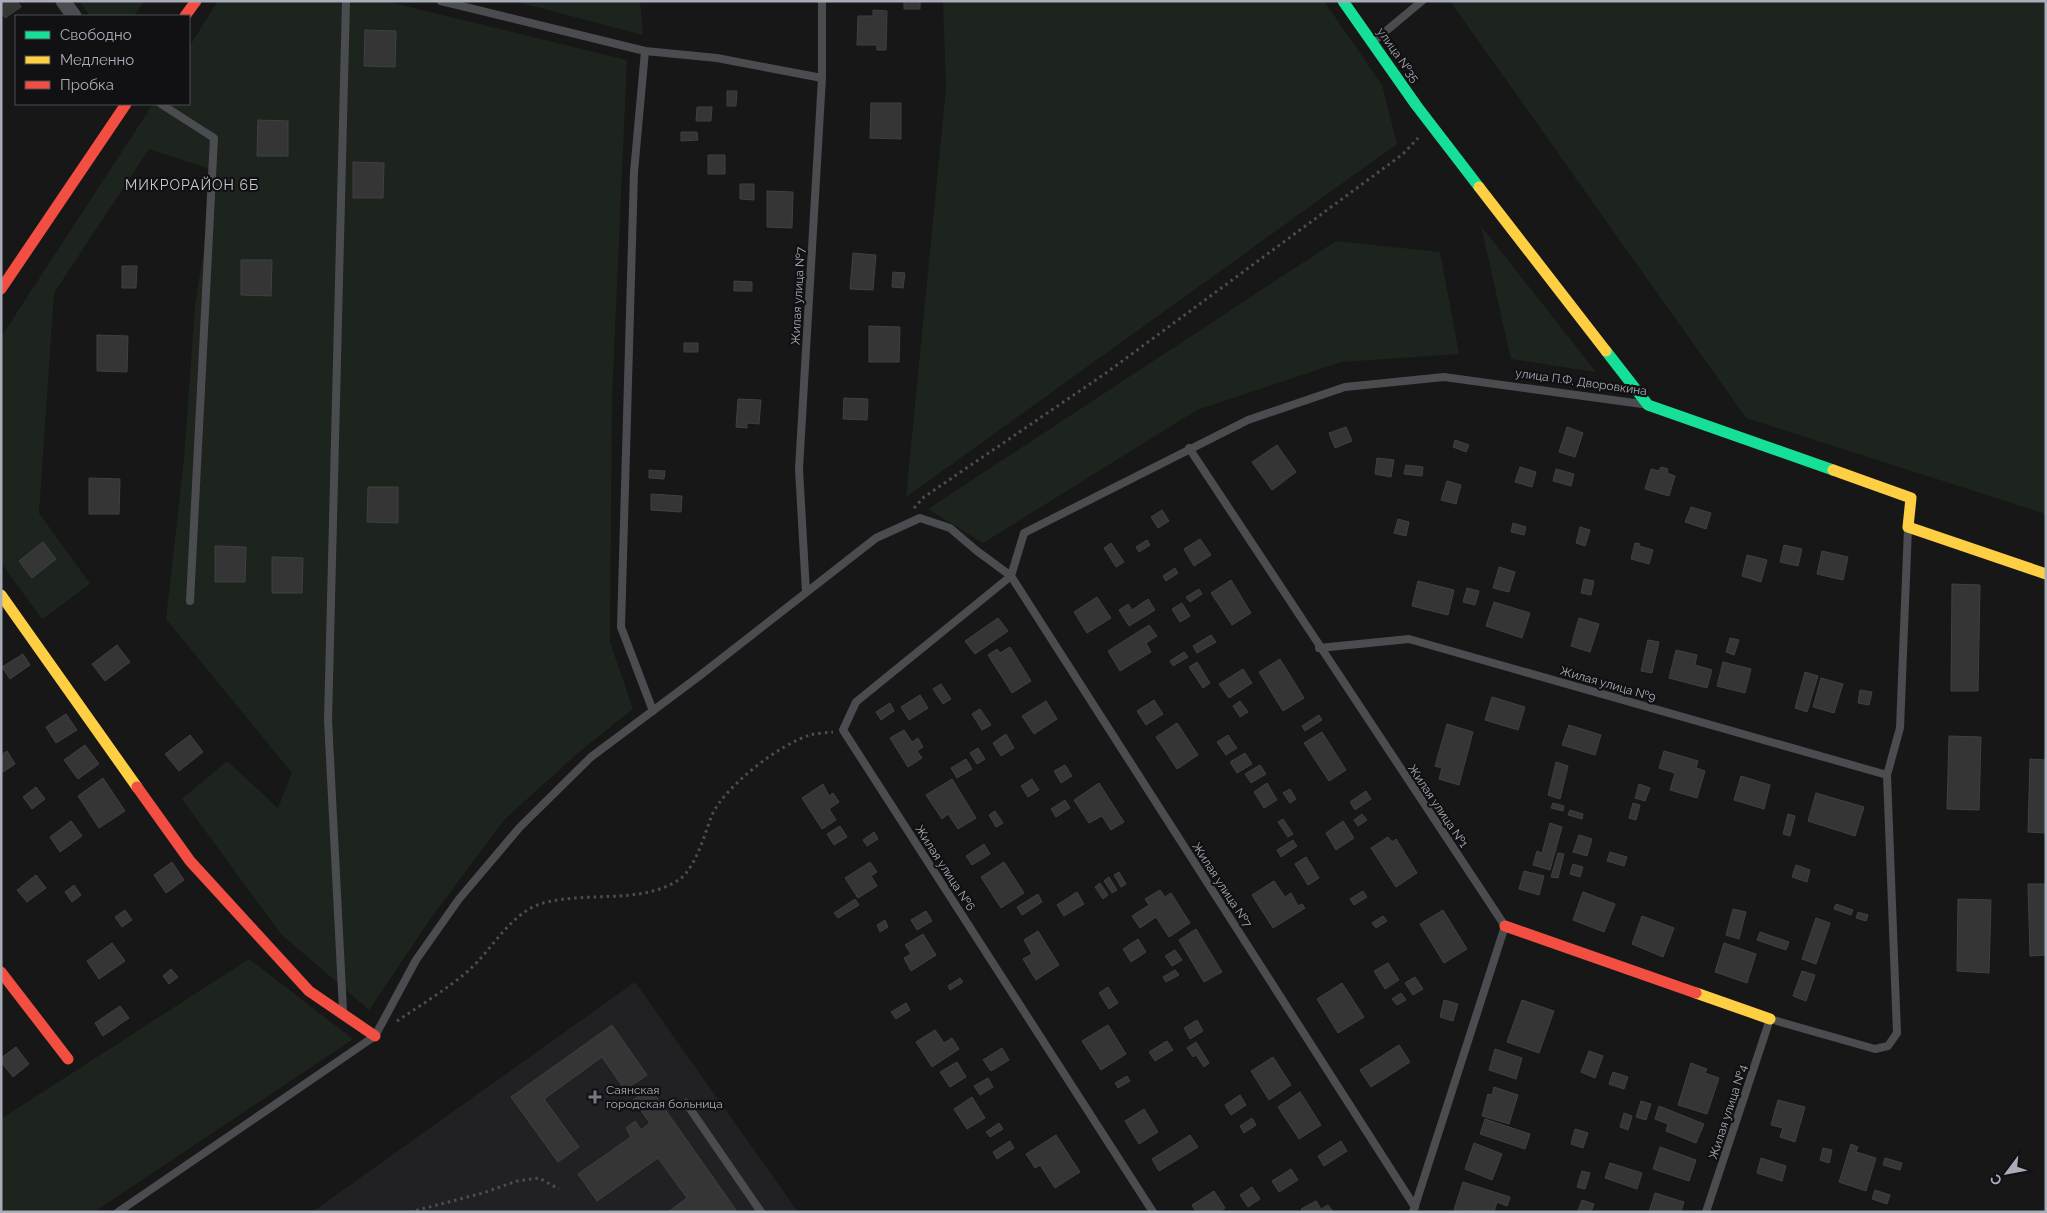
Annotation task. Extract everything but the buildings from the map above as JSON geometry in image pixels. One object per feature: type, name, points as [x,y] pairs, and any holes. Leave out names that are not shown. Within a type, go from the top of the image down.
[{"type":"street","points":[[63,1],[73,15]]},
{"type":"street","points":[[187,15],[196,1]]},
{"type":"street","name":"улица №35","points":[[1343,1],[1431,124],[1648,405]]},
{"type":"street","points":[[3,283],[125,105]]},
{"type":"street","name":"улица П.Ф. Дворовкина","points":[[1648,405],[1911,498],[1908,527]]},
{"type":"street","points":[[1908,527],[2046,574]]},
{"type":"street","points":[[1,595],[190,861],[309,991],[375,1036]]},
{"type":"street","points":[[1504,926],[1770,1019]]},
{"type":"street","points":[[1,972],[68,1059]]},
{"type":"lane","points":[[344,1014],[328,720],[346,1]]},
{"type":"lane","points":[[441,1],[645,50],[717,58],[822,78]]},
{"type":"lane","name":"Жилая улица №7","points":[[806,592],[799,469],[822,78],[822,1]]},
{"type":"lane","points":[[1372,42],[1422,1]]},
{"type":"lane","points":[[645,50],[634,172],[621,627],[653,711]]},
{"type":"lane","points":[[164,105],[214,138],[190,601]]},
{"type":"lane","name":"улица П.Ф. Дворовкина","points":[[1011,576],[1024,533],[1189,448],[1248,420],[1346,387],[1444,378],[1648,405]]},
{"type":"lane","name":"Жилая улица №1","points":[[1189,448],[1319,648],[1504,926]]},
{"type":"lane","points":[[118,1212],[375,1036],[416,960],[459,899],[520,826],[591,757],[876,538],[920,518],[950,528],[1011,576],[856,702],[843,730]]},
{"type":"lane","points":[[1770,1019],[1875,1049],[1888,1046],[1898,1033],[1887,775],[1900,728],[1908,527]]},
{"type":"lane","name":"Жилая улица №7","points":[[1011,576],[1414,1209]]},
{"type":"lane","name":"Жилая улица №9","points":[[1319,648],[1409,639],[1887,775]]},
{"type":"lane","name":"Жилая улица №6","points":[[843,730],[1153,1212]]},
{"type":"lane","points":[[1414,1209],[1504,926]]},
{"type":"lane","name":"Жилая улица №4","points":[[1706,1212],[1770,1019]]},
{"type":"lane","points":[[686,1103],[761,1212]]},
{"type":"path","points":[[913,510],[924,497],[1106,373],[1395,160],[1431,124]]},
{"type":"path","points":[[396,1022],[468,970],[515,919],[538,905],[577,896],[621,895],[660,890],[682,877],[697,855],[714,812],[739,781],[776,752],[810,735],[843,730]]},
{"type":"path","points":[[410,1212],[483,1193],[517,1181],[539,1178],[559,1189]]},
{"type":"shaded area","points":[[79,1],[144,1],[135,15],[89,15]]},
{"type":"shaded area","points":[[218,1],[385,1],[627,60],[612,397],[610,642],[633,709],[579,752],[504,820],[429,921],[369,1010],[281,934],[182,799],[227,761],[278,808],[292,773],[166,619],[184,459],[195,306],[216,171],[149,149],[54,293],[39,513],[90,584],[42,619],[1,563],[1,337],[152,105],[190,105],[190,45]]},
{"type":"shaded area","points":[[514,1],[640,1],[643,35]]},
{"type":"shaded area","points":[[943,1],[1324,1],[1382,85],[1397,144],[906,497],[946,88]]},
{"type":"shaded area","points":[[1450,1],[2046,1],[2046,514],[1746,418]]},
{"type":"shaded area","points":[[1481,226],[1596,372],[1511,359]]},
{"type":"shaded area","points":[[1336,241],[1440,252],[1459,354],[1341,362],[1197,410],[983,543],[928,509]]},
{"type":"shaded area","points":[[249,959],[353,1039],[94,1212],[1,1212],[1,1119]]},
{"type":"shaded area","name":"Саянская городская больница","points":[[635,982],[798,1212],[312,1212]]},
{"type":"traffic: fast","points":[[1343,1],[1416,105],[1479,187]]},
{"type":"traffic: fast","points":[[1606,351],[1648,405],[1833,470]]},
{"type":"traffic: slow","points":[[1479,187],[1606,351]]},
{"type":"traffic: slow","points":[[1833,470],[1911,498],[1908,527],[2046,574]]},
{"type":"traffic: slow","points":[[1,595],[137,787]]},
{"type":"traffic: slow","points":[[1696,993],[1770,1019]]},
{"type":"traffic: jam","points":[[186,15],[196,1]]},
{"type":"traffic: jam","points":[[1,289],[125,105]]},
{"type":"traffic: jam","points":[[137,787],[190,861],[309,991],[375,1036]]},
{"type":"traffic: jam","points":[[1505,926],[1696,993]]},
{"type":"traffic: jam","points":[[1,972],[68,1059]]},
{"type":"place","name":"Саянская городская больница","points":[[595,1097]]},
{"type":"district","name":"МИКРОРАЙОН 6Б","points":[[192,185]]}]
